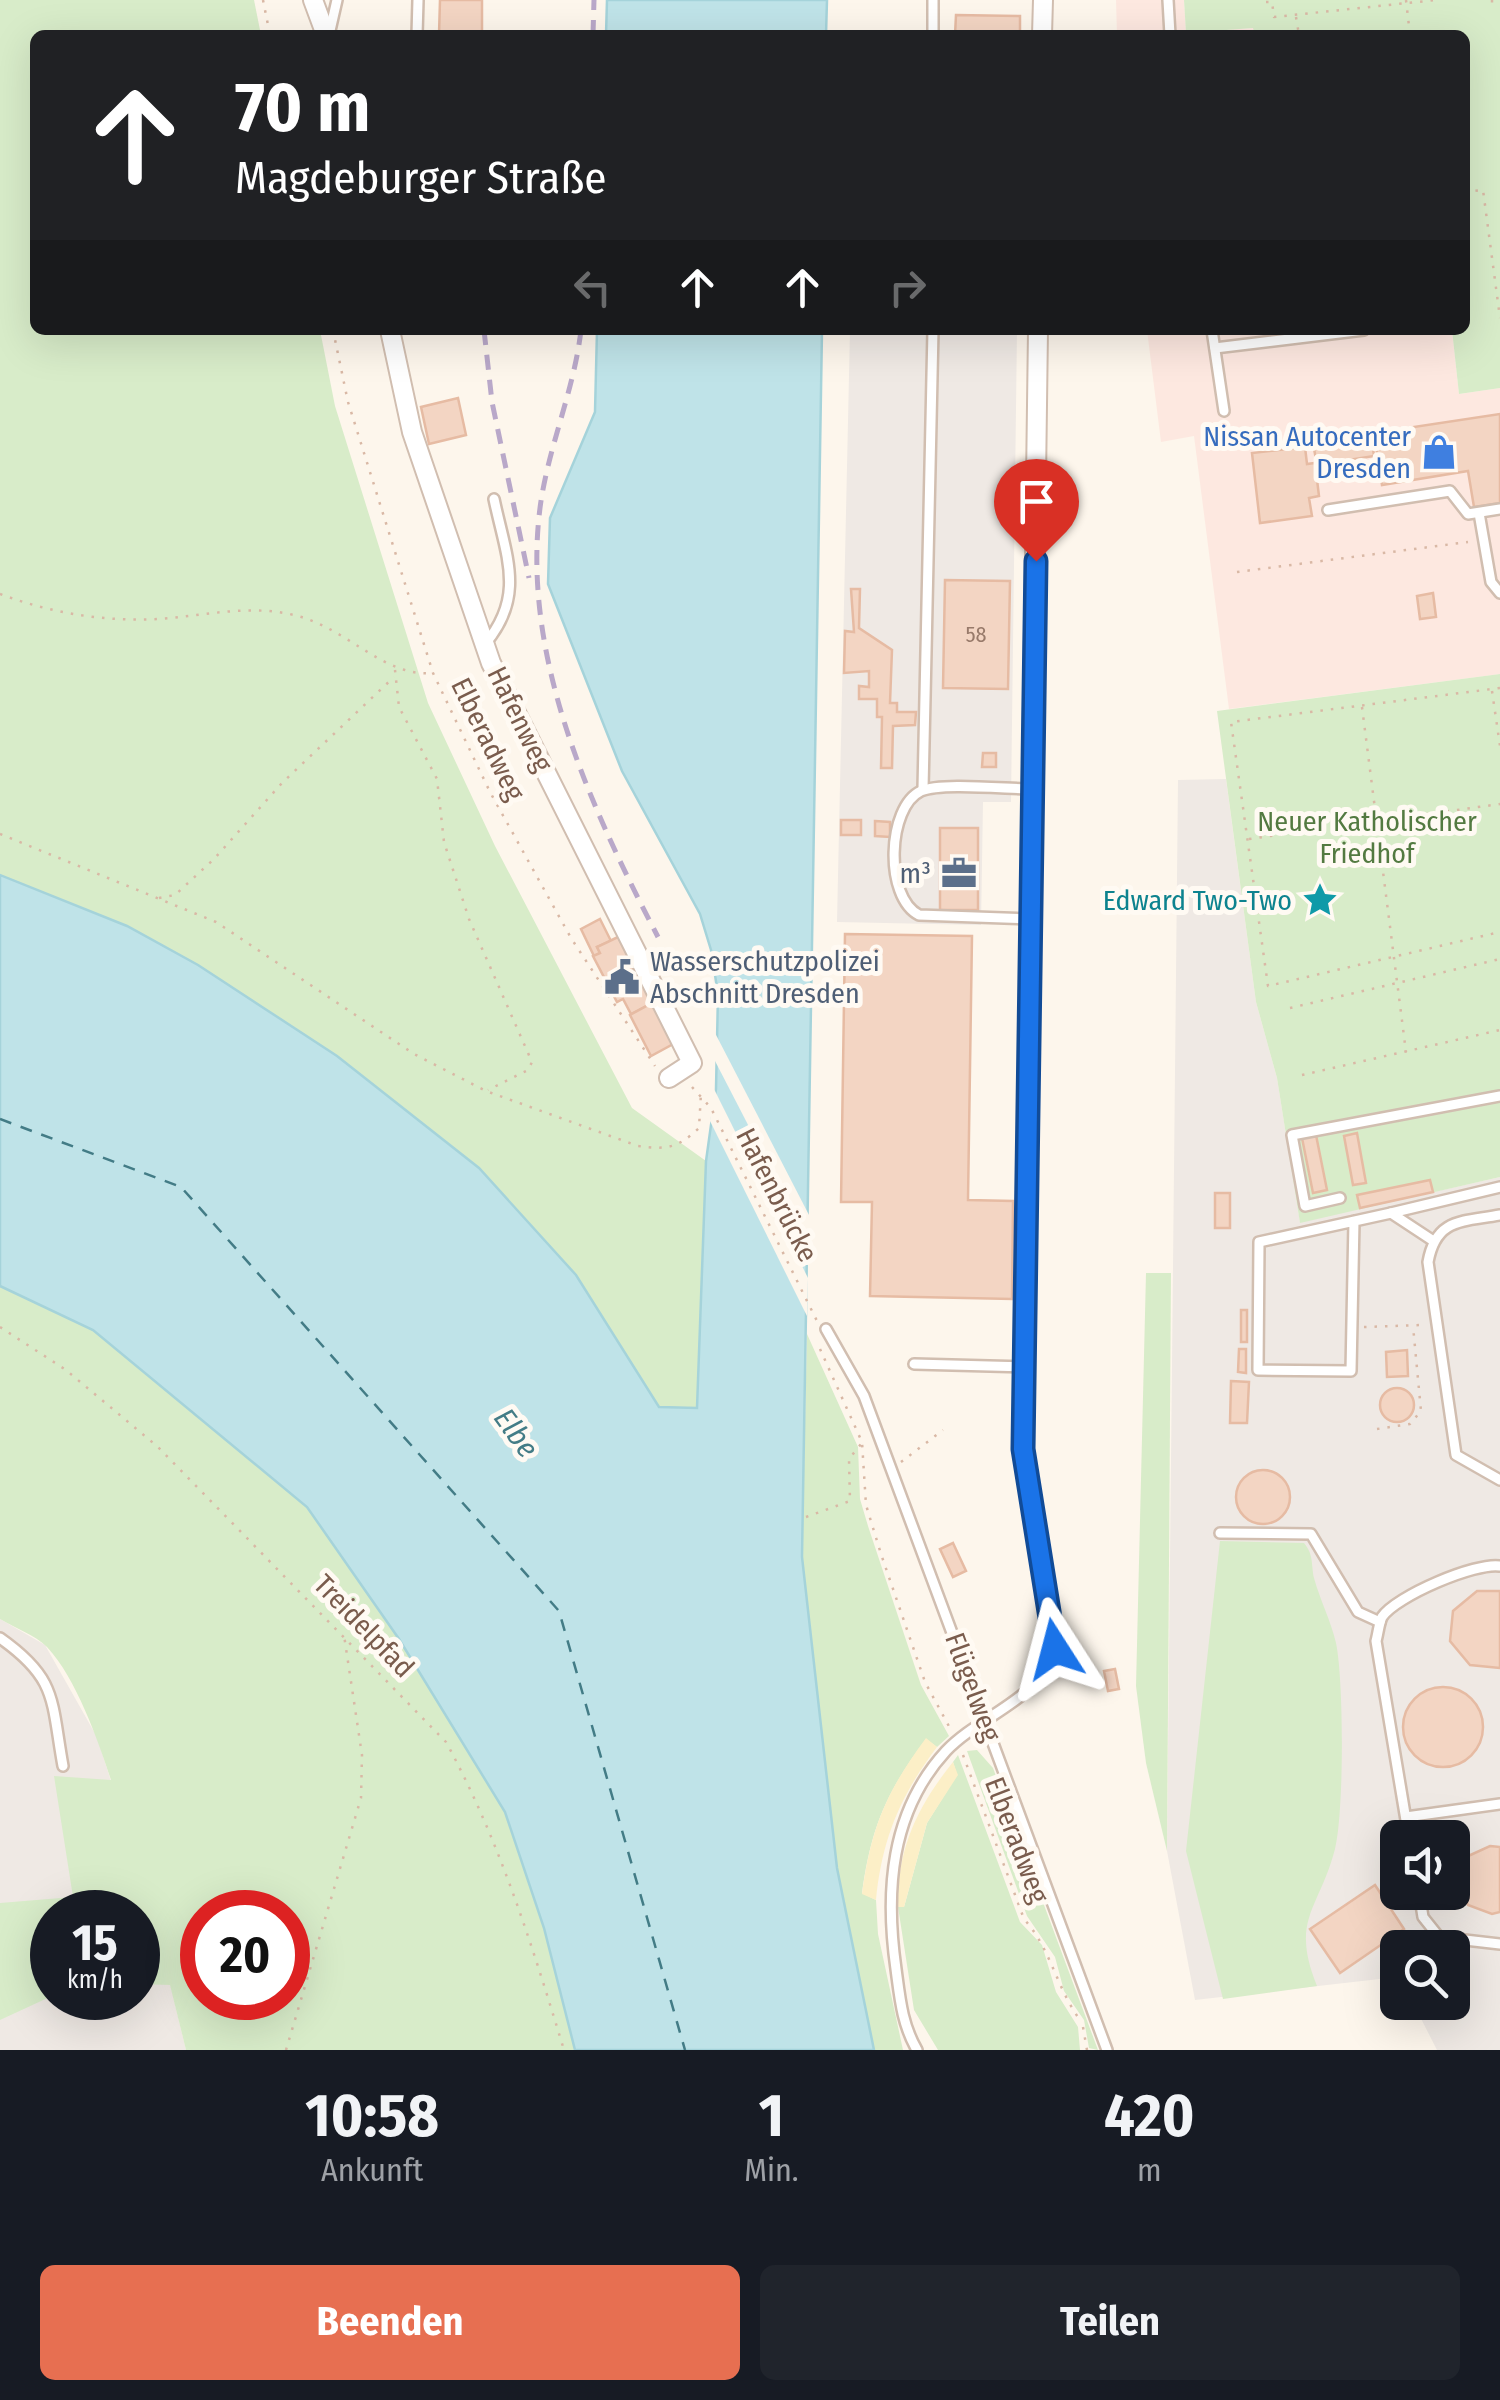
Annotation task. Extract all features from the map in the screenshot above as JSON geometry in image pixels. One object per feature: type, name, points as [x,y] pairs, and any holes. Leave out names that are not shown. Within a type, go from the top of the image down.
[{"type":"street","points":[[313,0],[326,30]]},
{"type":"street","points":[[1042,30],[1043,0]]},
{"type":"street","name":"Hafenweg","points":[[391,335],[412,432],[485,644],[692,1063],[669,1078]]},
{"type":"street","points":[[1023,1458],[1038,335]]},
{"type":"lane","points":[[329,30],[337,0]]},
{"type":"lane","points":[[417,30],[418,0]]},
{"type":"lane","points":[[933,0],[933,30]]},
{"type":"lane","points":[[1168,0],[1170,30]]},
{"type":"lane","points":[[924,789],[932,335]]},
{"type":"lane","points":[[1213,335],[1224,411]]},
{"type":"lane","points":[[1215,348],[1323,335]]},
{"type":"lane","points":[[1328,510],[1450,491],[1468,514],[1500,509]]},
{"type":"lane","points":[[485,644],[504,622],[512,584],[494,500]]},
{"type":"lane","points":[[1479,513],[1491,582],[1500,593]]},
{"type":"lane","points":[[1031,919],[929,917],[902,903],[896,891],[898,818],[908,800],[924,789],[1032,789]]},
{"type":"lane","points":[[1340,1198],[1305,1206],[1292,1135],[1500,1096]]},
{"type":"lane","points":[[1354,1221],[1351,1371],[1258,1370],[1259,1242],[1500,1188]]},
{"type":"lane","points":[[1391,1213],[1432,1240]]},
{"type":"lane","points":[[1500,1215],[1449,1225],[1432,1240],[1428,1262],[1456,1455],[1500,1480]]},
{"type":"lane","name":"Flügelweg","points":[[826,1329],[864,1396],[1107,2050]]},
{"type":"lane","points":[[914,1364],[1023,1367]]},
{"type":"lane","points":[[918,2050],[902,2020],[889,1918],[890,1885],[901,1824],[929,1774],[957,1741],[984,1716],[1036,1685],[1050,1670],[1055,1649],[1023,1458]]},
{"type":"lane","points":[[1220,1533],[1311,1534],[1358,1612],[1380,1622]]},
{"type":"lane","points":[[1407,1820],[1376,1641],[1380,1622],[1396,1604],[1476,1565],[1500,1566]]},
{"type":"lane","points":[[0,1638],[36,1663],[50,1694],[63,1766]]},
{"type":"lane","points":[[1406,1817],[1500,1804]]},
{"type":"lane","points":[[1422,1910],[1439,1937],[1500,1944]]},
{"type":"path","points":[[263,0],[269,30]]},
{"type":"path","points":[[1266,2],[1272,2],[1274,17],[1436,0]]},
{"type":"path","points":[[1406,2],[1409,30]]},
{"type":"path","points":[[1296,15],[1298,30]]},
{"type":"path","points":[[1470,191],[1482,190],[1500,318]]},
{"type":"path","name":"Elberadweg","points":[[334,335],[348,402],[433,673],[490,792],[570,938],[650,1062],[669,1078],[701,1092]]},
{"type":"path","points":[[1237,572],[1484,539]]},
{"type":"path","points":[[0,594],[88,618],[157,619],[259,608],[328,624],[395,670],[433,673]]},
{"type":"path","points":[[395,670],[399,707],[437,779],[444,842],[469,919],[532,1062],[528,1070],[486,1091]]},
{"type":"path","points":[[158,898],[175,895],[282,783],[394,676]]},
{"type":"path","points":[[1500,688],[1231,722],[1268,986],[1500,932]]},
{"type":"path","points":[[1492,690],[1500,746]]},
{"type":"path","points":[[1362,706],[1406,1052]]},
{"type":"path","points":[[1247,840],[1500,804]]},
{"type":"path","points":[[0,834],[216,922],[414,1054],[486,1091],[638,1146],[661,1149],[678,1147],[699,1128],[701,1092]]},
{"type":"path","points":[[1290,1008],[1500,959]]},
{"type":"path","points":[[1302,1075],[1500,1030]]},
{"type":"path","name":"Hafenbrücke","points":[[701,1092],[807,1300]]},
{"type":"path","name":"Elberadweg","points":[[807,1300],[817,1320],[821,1356],[862,1442],[866,1505],[925,1682],[957,1741],[1024,1919],[1042,1940],[1061,1994],[1081,2022],[1086,2050]]},
{"type":"path","points":[[1352,1327],[1438,1324]]},
{"type":"path","points":[[1377,1428],[1410,1424],[1421,1411],[1413,1326]]},
{"type":"path","name":"Treidelpfad","points":[[0,1327],[66,1370],[158,1447],[434,1727],[475,1796],[528,1933],[564,2050]]},
{"type":"path","points":[[891,1466],[913,1456],[943,1430]]},
{"type":"path","points":[[806,1518],[850,1502],[849,1459],[862,1442]]},
{"type":"path","points":[[286,2050],[362,1798],[362,1754],[343,1634]]},
{"type":"shaded area","points":[[1116,0],[1184,0],[1186,30],[1117,30]]},
{"type":"shaded area","points":[[850,335],[1017,335],[1011,802],[983,802],[981,925],[837,922]]},
{"type":"shaded area","points":[[1148,335],[1453,335],[1459,394],[1500,388],[1500,674],[1229,709],[1194,436],[1161,442]]},
{"type":"shaded area","points":[[1226,779],[1256,1002],[1277,1078],[1300,1222],[1500,1177],[1500,2050],[1437,2050],[1422,2020],[1470,2020],[1470,1930],[1380,1930],[1380,1979],[1195,2000],[1167,1851],[1178,780]]},
{"type":"shaded area","points":[[0,1619],[45,1645],[97,1737],[145,1890],[30,1890],[30,2020],[160,2020],[160,1942],[186,2050],[0,2050]]},
{"type":"green space","points":[[0,0],[254,0],[260,30],[30,30],[30,335],[321,335],[335,406],[428,703],[495,846],[632,1108],[706,1161],[697,1409],[659,1407],[576,1275],[479,1168],[337,1056],[198,965],[127,926],[0,875]]},
{"type":"green space","points":[[1184,0],[1500,0],[1500,388],[1459,394],[1453,335],[1470,335],[1470,30],[1186,30]]},
{"type":"green space","name":"Neuer Katholischer Friedhof","points":[[1500,674],[1500,1177],[1300,1223],[1277,1078],[1256,1002],[1217,711]]},
{"type":"green space","points":[[1146,1273],[1171,1273],[1167,1851],[1146,1763],[1136,1686]]},
{"type":"green space","points":[[0,1286],[93,1330],[307,1507],[399,1639],[505,1812],[544,1928],[575,2050],[186,2050],[170,1985],[160,1985],[160,1890],[72,1890],[54,1776],[111,1780],[85,1710],[67,1675],[37,1639],[0,1619]]},
{"type":"green space","points":[[807,1334],[858,1447],[860,1499],[868,1526],[921,1685],[949,1736],[937,1747],[926,1739],[900,1776],[876,1830],[862,1893],[876,1900],[878,1934],[903,2050],[874,2050],[837,1868],[802,1557]]},
{"type":"green space","points":[[1220,1541],[1304,1543],[1307,1547],[1336,1643],[1342,1747],[1335,1849],[1307,1929],[1309,1963],[1317,1986],[1223,1999],[1186,1851]]},
{"type":"green space","points":[[977,1750],[993,1768],[1098,2050],[1089,2048],[1084,2020],[1064,1991],[1055,1957],[1027,1916],[967,1751]]},
{"type":"green space","points":[[958,1755],[1020,1922],[1042,1945],[1056,1992],[1078,2027],[1080,2050],[938,2050],[914,2010],[898,1907],[904,1907],[927,1823],[957,1775],[953,1762]]},
{"type":"green space","points":[[30,1901],[30,2006],[0,2020],[0,1903]]},
{"type":"sand","points":[[926,1738],[937,1747],[895,1819],[883,1857],[876,1900],[862,1894],[870,1849],[900,1776]]},
{"type":"sand","points":[[953,1762],[958,1775],[927,1823],[904,1907],[898,1907],[905,1847],[929,1795]]},
{"type":"water","points":[[607,0],[827,0],[826,30],[606,30]]},
{"type":"water","name":"Elbe","points":[[597,335],[822,335],[802,1557],[837,1868],[874,2050],[575,2050],[544,1928],[505,1812],[399,1639],[307,1507],[93,1330],[0,1286],[0,875],[127,926],[198,965],[337,1056],[479,1168],[576,1275],[659,1407],[697,1408],[706,1161],[716,1089],[718,994],[711,950],[700,914],[622,771],[548,584],[550,518],[595,412]]},
{"type":"pier","points":[[714,1031],[809,1215],[809,1243],[714,1059]]},
{"type":"pier","points":[[713,1087],[808,1278],[807,1316],[710,1121]]},
{"type":"building","points":[[440,0],[482,0],[482,30],[439,30]]},
{"type":"building","points":[[956,15],[1020,16],[1020,30],[955,30]]},
{"type":"building","points":[[458,398],[466,435],[429,444],[421,407]]},
{"type":"building","name":"Nissan Autocenter Dresden","points":[[1500,414],[1500,503],[1474,507],[1468,471],[1382,485],[1374,433]]},
{"type":"building","points":[[1371,434],[1374,456],[1317,465],[1313,443]]},
{"type":"building","points":[[1305,447],[1307,464],[1315,463],[1319,496],[1309,498],[1312,516],[1260,523],[1252,453]]},
{"type":"building","points":[[945,580],[1010,581],[1008,689],[943,688]]},
{"type":"building","points":[[851,589],[860,589],[859,628],[892,650],[890,703],[897,703],[897,712],[916,712],[915,725],[893,726],[892,768],[881,768],[882,717],[877,717],[877,699],[859,699],[859,686],[869,687],[869,671],[844,673],[845,631],[854,632]]},
{"type":"building","points":[[1433,593],[1436,617],[1420,619],[1417,596]]},
{"type":"building","points":[[983,753],[996,753],[996,767],[982,767]]},
{"type":"building","points":[[841,820],[861,820],[861,835],[841,835]]},
{"type":"building","points":[[875,821],[890,822],[890,837],[875,836]]},
{"type":"building","points":[[940,828],[978,828],[978,910],[940,910]]},
{"type":"building","points":[[600,919],[611,941],[597,947],[600,953],[594,956],[581,929]]},
{"type":"building","points":[[845,934],[972,936],[968,1200],[1013,1201],[1012,1299],[870,1296],[872,1202],[841,1202]]},
{"type":"building","name":"Wasserschutzpolizei Abschnitt Dresden","points":[[618,937],[652,1003],[631,1014],[623,999],[617,1002],[593,956],[600,953],[597,947]]},
{"type":"building","points":[[654,1002],[675,1043],[651,1056],[630,1015]]},
{"type":"building","points":[[1357,1133],[1366,1183],[1353,1185],[1344,1136]]},
{"type":"building","points":[[1316,1135],[1327,1190],[1313,1193],[1302,1138]]},
{"type":"building","points":[[1430,1180],[1433,1192],[1360,1208],[1357,1195]]},
{"type":"building","points":[[1215,1193],[1230,1193],[1230,1228],[1215,1228]]},
{"type":"building","points":[[1241,1310],[1247,1310],[1247,1342],[1241,1342]]},
{"type":"building","points":[[1239,1349],[1246,1349],[1246,1373],[1238,1372]]},
{"type":"building","points":[[1407,1350],[1408,1376],[1387,1377],[1386,1352]]},
{"type":"building","points":[[1231,1381],[1249,1382],[1247,1423],[1230,1423]]},
{"type":"building","points":[[1397,1388],[1409,1393],[1414,1405],[1409,1417],[1397,1422],[1385,1417],[1380,1405],[1385,1393]]},
{"type":"building","points":[[1263,1470],[1282,1478],[1290,1497],[1282,1516],[1263,1524],[1244,1516],[1236,1497],[1244,1478]]},
{"type":"building","points":[[953,1543],[966,1571],[953,1577],[940,1549]]},
{"type":"building","points":[[1477,1591],[1500,1591],[1500,1668],[1470,1665],[1450,1641],[1453,1611]]},
{"type":"building","points":[[1115,1669],[1119,1689],[1108,1691],[1104,1671]]},
{"type":"building","points":[[1443,1687],[1458,1690],[1471,1699],[1480,1712],[1480,1742],[1471,1755],[1458,1764],[1443,1767],[1428,1764],[1415,1755],[1406,1742],[1403,1727],[1406,1712],[1415,1699],[1428,1690]]},
{"type":"building","points":[[1490,1846],[1500,1847],[1500,1912],[1492,1914],[1470,1906],[1470,1855]]},
{"type":"building","points":[[1375,1885],[1380,1893],[1380,1910],[1391,1910],[1404,1929],[1380,1930],[1380,1946],[1340,1973],[1310,1929]]},
{"type":"ferry route","points":[[0,1119],[181,1187],[559,1611],[685,2050]]},
{"type":"railway","points":[[593,30],[594,0]]},
{"type":"railway","points":[[485,335],[492,402],[529,578]]},
{"type":"railway","points":[[580,335],[540,508],[537,564],[541,620],[551,675],[586,784],[658,937]]},
{"type":"place","name":"Nissan Autocenter Dresden","points":[[1439,452]]},
{"type":"place","name":"m³","points":[[959,873]]},
{"type":"place","name":"Edward Two-Two","points":[[1320,900]]},
{"type":"place","name":"Wasserschutzpolizei Abschnitt Dresden","points":[[622,977]]},
{"type":"route","points":[[1036,561],[1023,1458],[1055,1649]]}]
